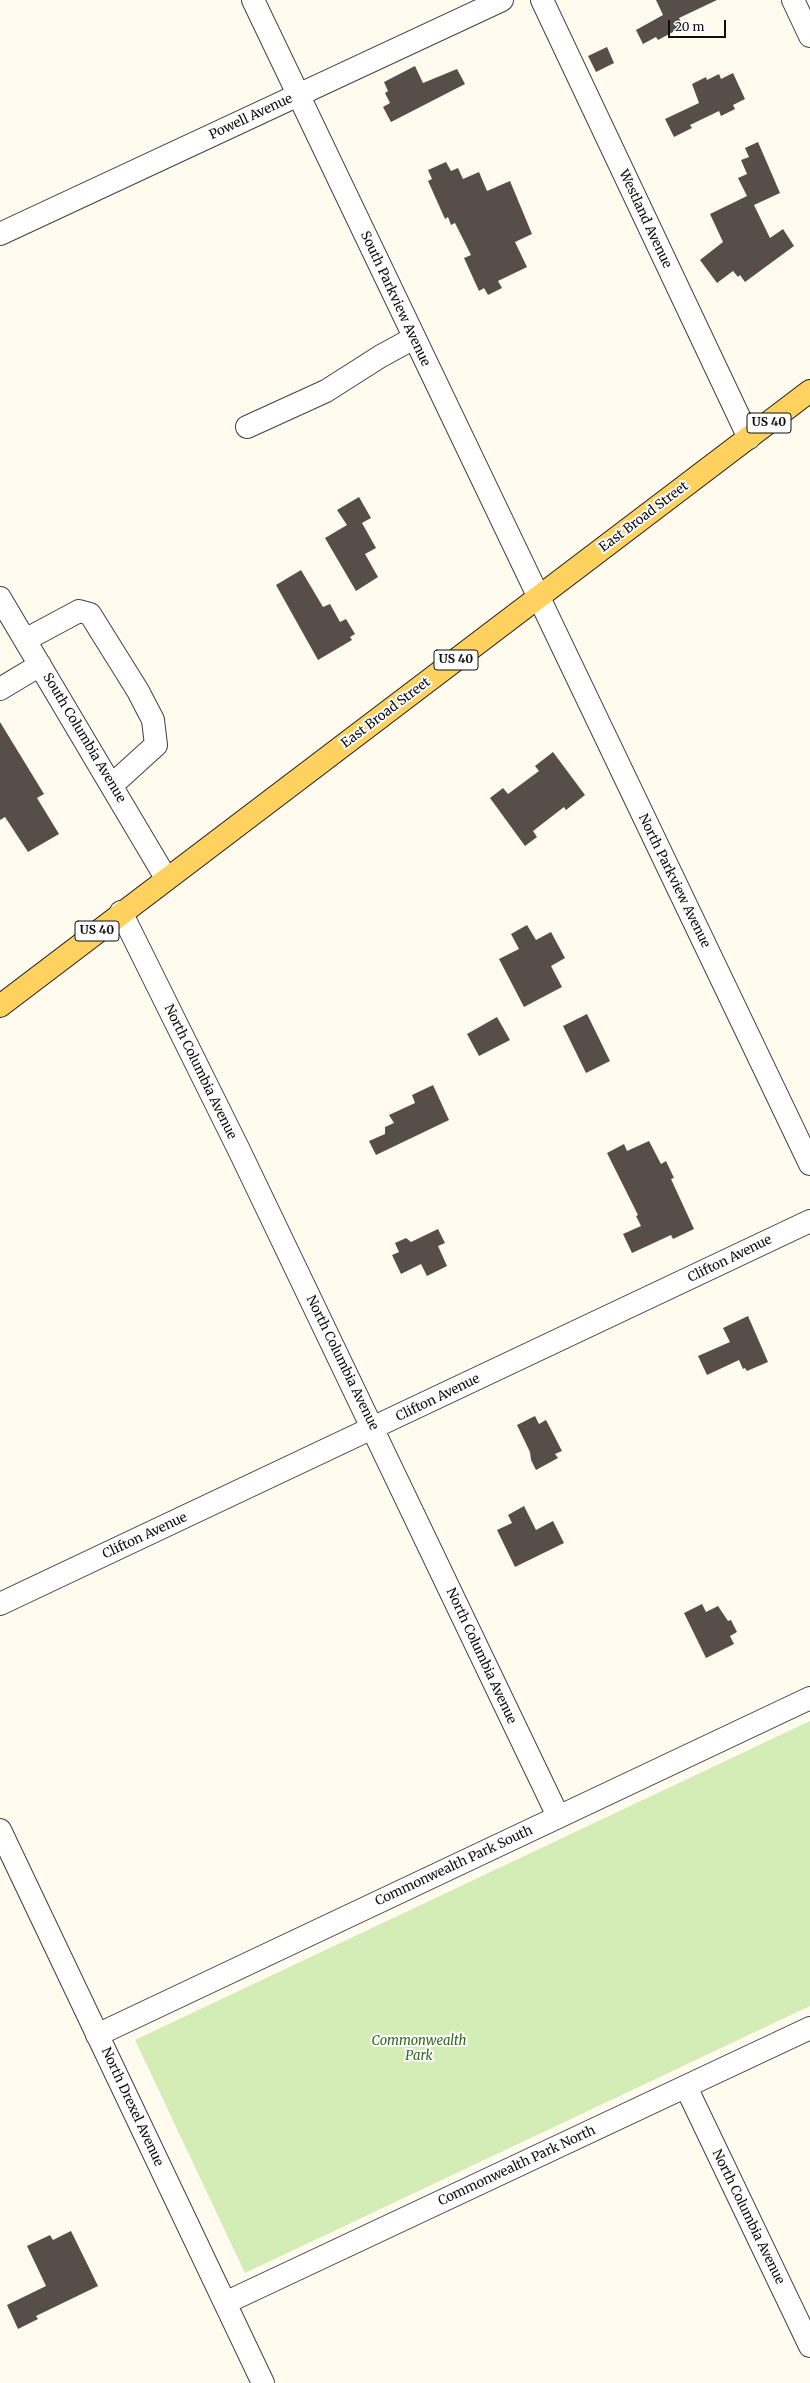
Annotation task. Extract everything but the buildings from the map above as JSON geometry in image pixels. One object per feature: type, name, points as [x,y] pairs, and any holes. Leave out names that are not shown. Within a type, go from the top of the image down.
[{"type":"main road","name":"East Broad Street","points":[[0,1006],[121,912],[810,391]]},
{"type":"street","name":"South Parkview Avenue","points":[[253,0],[538,598]]},
{"type":"street","name":"Powell Avenue","points":[[0,234],[502,0]]},
{"type":"street","name":"Westland Avenue","points":[[542,0],[749,438]]},
{"type":"street","points":[[793,0],[810,36]]},
{"type":"street","points":[[247,427],[326,391],[414,338]]},
{"type":"street","name":"South Columbia Avenue","points":[[0,598],[166,878]]},
{"type":"street","name":"North Parkview Avenue","points":[[538,598],[810,1164]]},
{"type":"street","points":[[26,640],[79,610],[90,614],[138,691],[153,720],[156,745],[112,785]]},
{"type":"street","points":[[0,689],[40,665]]},
{"type":"street","name":"North Columbia Avenue","points":[[121,912],[239,1150],[558,1816]]},
{"type":"street","name":"Clifton Avenue","points":[[0,1604],[373,1430],[810,1221]]},
{"type":"street","name":"Commonwealth Park South","points":[[98,2035],[810,1698]]},
{"type":"street","name":"North Drexel Avenue","points":[[0,1830],[263,2383]]},
{"type":"street","name":"Commonwealth Park North","points":[[225,2303],[810,2028]]},
{"type":"street","name":"North Columbia Avenue","points":[[686,2087],[810,2346]]},
{"type":"green space","name":"Commonwealth Park","points":[[810,1721],[810,2006],[245,2273],[135,2040]]}]
